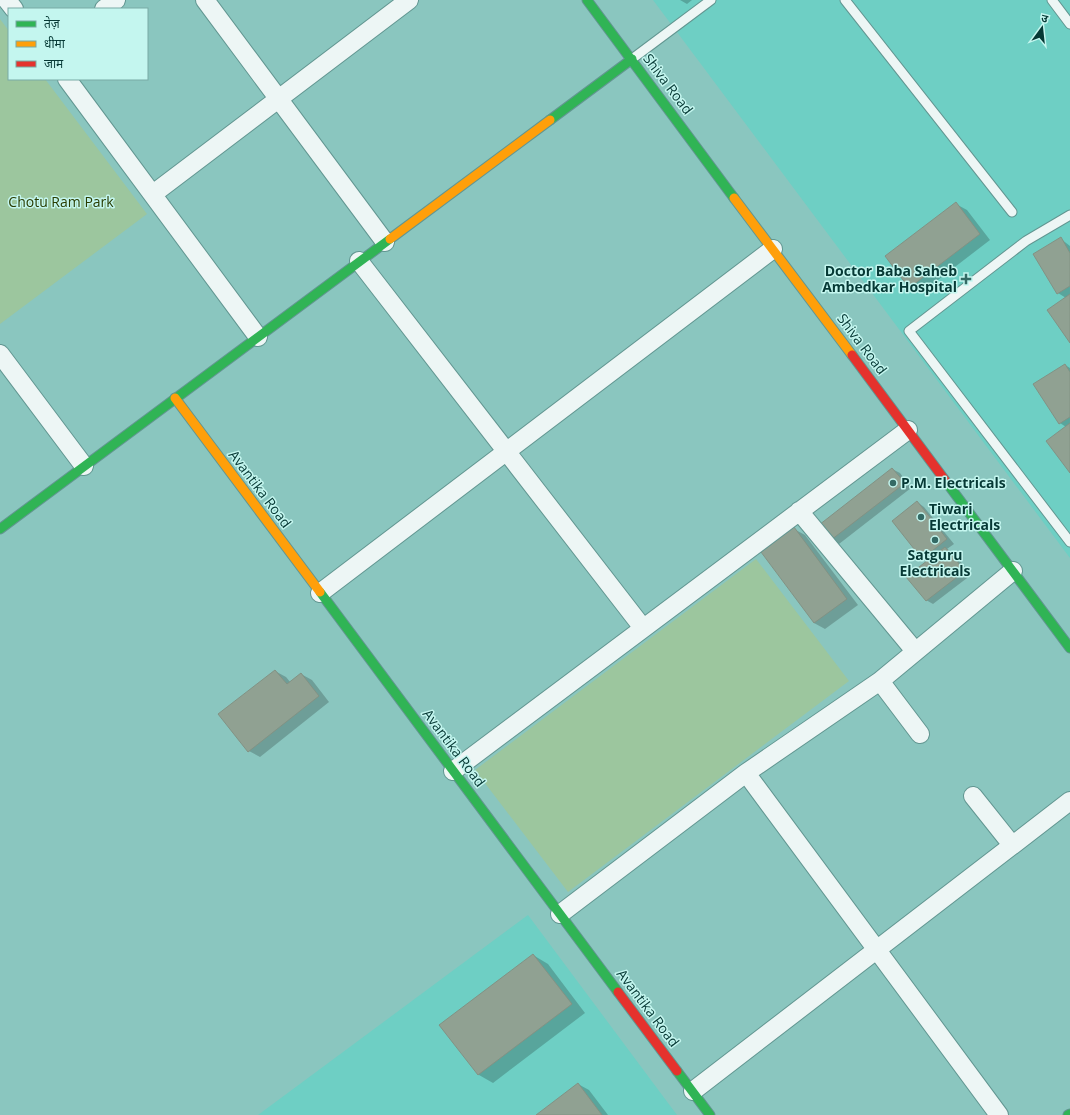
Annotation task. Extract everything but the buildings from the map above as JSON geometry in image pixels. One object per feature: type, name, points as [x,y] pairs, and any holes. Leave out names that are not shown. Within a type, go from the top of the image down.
[{"type":"street","points":[[105,8],[116,0]]},
{"type":"street","points":[[205,0],[385,242]]},
{"type":"street","points":[[153,194],[409,0]]},
{"type":"street","name":"Shiva Road","points":[[587,0],[1070,648]]},
{"type":"street","points":[[0,528],[632,59]]},
{"type":"street","points":[[68,80],[258,337]]},
{"type":"street","points":[[320,593],[773,249]]},
{"type":"street","points":[[359,261],[643,628]]},
{"type":"street","points":[[0,354],[84,466]]},
{"type":"street","name":"Avantika Road","points":[[175,398],[710,1115]]},
{"type":"street","points":[[453,771],[908,430]]},
{"type":"street","points":[[799,511],[915,652]]},
{"type":"street","points":[[560,914],[746,773],[880,681],[1013,571]]},
{"type":"street","points":[[880,681],[920,734]]},
{"type":"street","points":[[746,773],[998,1115]]},
{"type":"street","points":[[973,796],[1012,846]]},
{"type":"street","points":[[693,1091],[1070,801]]},
{"type":"lane","points":[[632,59],[711,0]]},
{"type":"lane","points":[[845,0],[1012,212]]},
{"type":"lane","points":[[1052,0],[1070,24]]},
{"type":"lane","points":[[1070,215],[1026,241],[909,331],[1070,542]]},
{"type":"shaded area","name":"Doctor Baba Saheb Ambedkar Hospital","points":[[653,0],[1070,0],[1070,558]]},
{"type":"shaded area","points":[[528,915],[677,1115],[258,1115]]},
{"type":"green space","name":"Chotu Ram Park","points":[[0,19],[8,30],[8,80],[46,80],[147,214],[0,324]]},
{"type":"green space","points":[[756,559],[849,681],[568,892],[475,770]]},
{"type":"traffic: fast","points":[[587,0],[734,198]]},
{"type":"traffic: fast","points":[[550,120],[632,59]]},
{"type":"traffic: fast","points":[[0,529],[390,239]]},
{"type":"traffic: fast","points":[[947,483],[1070,648]]},
{"type":"traffic: fast","points":[[320,592],[618,992]]},
{"type":"traffic: fast","points":[[677,1071],[710,1115]]},
{"type":"traffic: slow","points":[[390,239],[550,120]]},
{"type":"traffic: slow","points":[[734,198],[852,355]]},
{"type":"traffic: slow","points":[[175,398],[320,592]]},
{"type":"traffic: jam","points":[[852,355],[947,483]]},
{"type":"traffic: jam","points":[[618,992],[677,1071]]},
{"type":"place","name":"Doctor Baba Saheb Ambedkar Hospital","points":[[966,279]]},
{"type":"place","name":"P.M. Electricals","points":[[893,483]]},
{"type":"place","name":"Tiwari Electricals","points":[[921,517]]},
{"type":"place","name":"Satguru Electricals","points":[[935,540]]}]
